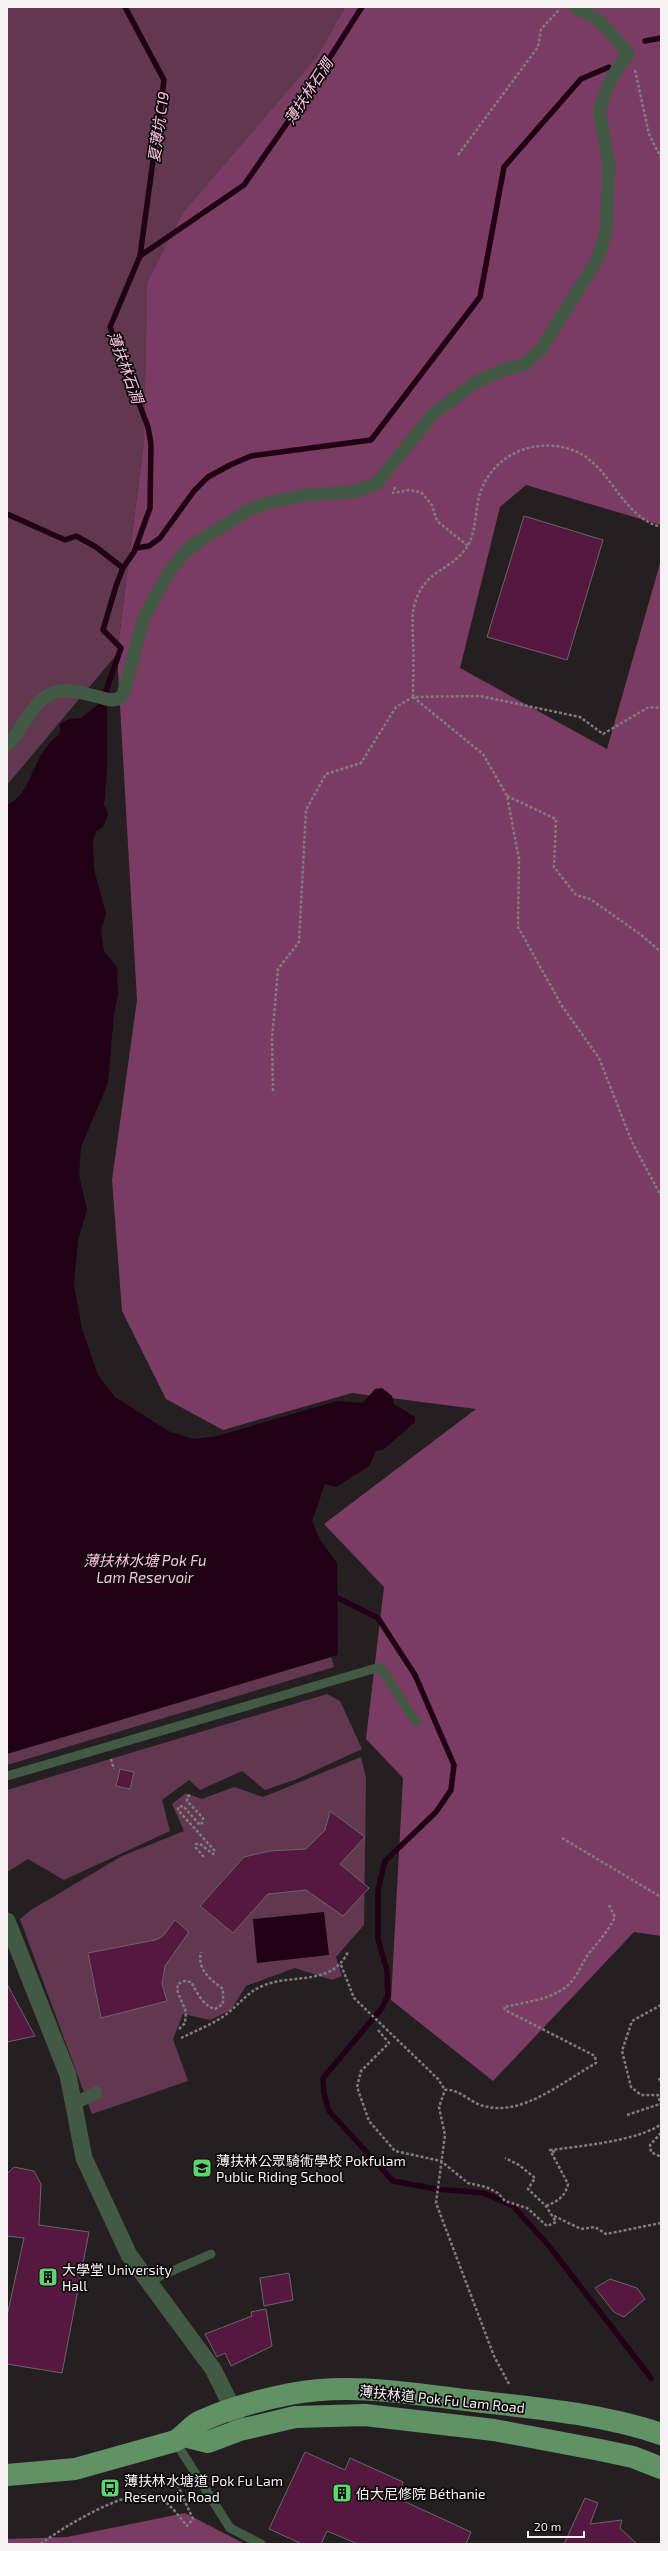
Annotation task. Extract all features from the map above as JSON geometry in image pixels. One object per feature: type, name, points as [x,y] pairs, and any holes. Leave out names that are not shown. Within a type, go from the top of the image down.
[{"type":"main road","name":"薄扶林道 Pok Fu Lam Road","points":[[7,2475],[75,2469],[179,2438],[199,2421],[233,2409],[292,2394],[355,2389],[392,2391],[617,2421],[661,2434]]},
{"type":"main road","name":"薄扶林道 Pok Fu Lam Road","points":[[179,2438],[208,2442],[240,2430],[295,2417],[365,2415],[501,2432],[633,2457],[661,2468]]},
{"type":"street","points":[[7,745],[37,703],[57,690],[69,690],[111,700],[118,699],[123,695],[144,617],[169,572],[186,551],[199,541],[249,510],[267,503],[305,495],[353,492],[376,484],[381,480],[433,414],[476,382],[502,370],[525,364],[534,356],[587,278],[598,258],[606,231],[609,166],[600,114],[601,103],[612,77],[628,53],[599,20],[575,7]]},
{"type":"street","points":[[7,1921],[68,2075],[84,2158],[129,2255],[147,2282],[213,2369],[233,2409],[240,2430]]},
{"type":"street","points":[[73,2104],[96,2093]]},
{"type":"lane","points":[[7,1776],[380,1667],[416,1722]]},
{"type":"lane","points":[[147,2282],[212,2254]]},
{"type":"lane","points":[[179,2438],[230,2528],[261,2544]]},
{"type":"path","points":[[458,155],[538,47],[541,29],[562,7]]},
{"type":"path","points":[[628,53],[636,72],[649,134],[661,158]]},
{"type":"path","points":[[413,697],[412,620],[414,603],[420,590],[429,578],[459,557],[468,546],[480,496],[488,476],[507,456],[522,449],[539,446],[566,448],[589,458],[600,468],[632,511],[644,520],[661,527]]},
{"type":"path","points":[[381,480],[398,482],[393,493],[409,490],[422,492],[432,505],[437,521],[468,546]]},
{"type":"path","points":[[273,1091],[272,1040],[278,969],[298,942],[306,810],[326,774],[361,763],[396,707],[413,697],[480,696],[580,717],[603,734],[649,707],[661,708]]},
{"type":"path","points":[[413,697],[483,754],[507,796],[519,859],[518,927],[562,1006],[599,1058],[632,1142],[661,1196]]},
{"type":"path","points":[[507,796],[556,820],[554,867],[576,895],[590,899],[640,934],[661,952]]},
{"type":"path","points":[[190,1795],[186,1800],[203,1818],[203,1822],[200,1825],[183,1806],[178,1807],[178,1810],[215,1851],[213,1854],[200,1844],[196,1844],[196,1848],[204,1857]]},
{"type":"path","points":[[562,1838],[661,1897]]},
{"type":"path","points":[[445,2090],[453,2089],[483,2106],[497,2109],[510,2107],[546,2093],[596,2063],[595,2056],[505,2010],[504,2007],[545,1997],[568,1984],[612,1925],[615,1917],[609,1905]]},
{"type":"path","points":[[180,2029],[186,2024],[186,2012],[177,1990],[178,1984],[184,1980],[191,1982],[206,2005],[215,2009],[223,2004],[223,1989],[201,1969],[199,1962],[201,1952]]},
{"type":"path","points":[[181,2038],[224,2016],[251,1992],[271,1982],[301,1980],[337,1969],[348,1952]]},
{"type":"path","points":[[341,1965],[354,1998],[384,2025],[438,2079],[445,2090]]},
{"type":"path","points":[[627,2115],[660,2105],[660,2094],[641,2095],[631,2088],[622,2051],[632,2021],[661,2005]]},
{"type":"path","points":[[378,2030],[386,2037],[389,2043],[361,2071],[357,2088],[363,2110],[369,2121],[395,2151],[441,2161],[468,2183],[486,2187],[498,2193],[506,2201],[527,2208],[547,2226],[556,2222],[546,2206],[528,2189],[535,2178],[519,2165],[505,2158]]},
{"type":"path","points":[[658,2078],[661,2082]]},
{"type":"path","points":[[445,2090],[439,2107],[446,2135],[440,2167],[436,2203],[494,2356],[511,2388]]},
{"type":"path","points":[[550,2150],[592,2145],[643,2132],[661,2125]]},
{"type":"path","points":[[661,2133],[650,2145],[651,2152],[661,2157]]},
{"type":"path","points":[[550,2150],[555,2152]]},
{"type":"path","points":[[546,2206],[556,2202],[566,2193],[568,2184],[550,2150]]},
{"type":"path","points":[[552,2215],[581,2229],[595,2227],[601,2228],[606,2234],[661,2223]]},
{"type":"path","points":[[41,2544],[112,2502],[145,2493],[156,2496],[168,2504],[187,2526],[193,2519],[173,2475]]},
{"type":"shaded area","points":[[7,7],[345,7],[316,58],[147,283],[144,440],[117,654],[7,785]]},
{"type":"shaded area","points":[[345,7],[661,7],[661,525],[526,485],[500,507],[460,668],[607,749],[661,560],[661,1936],[634,1932],[493,2081],[391,2000],[403,1778],[366,1739],[384,1587],[324,1524],[476,1409],[352,1393],[223,1430],[166,1399],[122,1311],[112,1180],[137,1000],[117,654],[144,440],[147,283],[183,213],[316,58]]},
{"type":"shaded area","points":[[329,1648],[334,1667],[7,1765],[7,1744]]},
{"type":"shaded area","points":[[327,1694],[340,1701],[362,1749],[297,1779],[265,1790],[242,1771],[200,1790],[189,1780],[162,1800],[170,1831],[64,1880],[28,1859],[7,1872],[7,1790]]},
{"type":"shaded area","points":[[361,1757],[366,1778],[364,1925],[336,1957],[342,1976],[332,1980],[295,1968],[246,1986],[231,2010],[210,2020],[183,2014],[173,2039],[188,2081],[92,2114],[20,1919],[31,1910],[122,1856],[184,1831],[172,1804],[186,1793],[202,1799],[234,1787],[263,1797]]},
{"type":"shaded area","points":[[185,2513],[245,2544],[7,2544],[7,2539],[67,2537]]},
{"type":"water","name":"薄扶林水塘 Pok Fu Lam Reservoir","points":[[99,704],[107,707],[107,771],[104,805],[108,813],[105,824],[96,831],[93,841],[94,869],[106,914],[101,930],[103,947],[105,953],[117,967],[118,995],[114,1014],[108,1083],[81,1147],[79,1175],[87,1210],[78,1240],[74,1285],[82,1329],[98,1375],[115,1397],[170,1432],[194,1439],[217,1436],[337,1401],[363,1403],[375,1389],[382,1388],[392,1396],[394,1404],[415,1417],[415,1422],[383,1450],[376,1451],[369,1466],[336,1487],[325,1484],[312,1521],[320,1540],[337,1563],[338,1655],[7,1754],[7,805],[23,792],[43,751],[60,734],[60,724],[69,719],[81,718]]},
{"type":"water","points":[[324,1912],[329,1955],[257,1963],[253,1919]]},
{"type":"building","points":[[524,516],[603,540],[567,660],[487,637]]},
{"type":"building","points":[[120,1769],[134,1772],[130,1789],[116,1786]]},
{"type":"building","points":[[330,1811],[365,1837],[340,1864],[369,1888],[343,1916],[306,1890],[268,1894],[233,1933],[200,1906],[244,1857],[269,1851],[306,1849],[325,1830]]},
{"type":"building","points":[[175,1920],[189,1932],[165,1966],[162,1984],[167,2001],[101,2018],[88,1953],[155,1940],[162,1937]]},
{"type":"building","points":[[7,1984],[35,2036],[7,2042]]},
{"type":"building","name":"大學堂 University Hall","points":[[14,2167],[34,2171],[41,2184],[39,2225],[89,2232],[62,2373],[7,2364],[7,2316],[24,2238],[7,2236],[7,2174]]},
{"type":"building","points":[[289,2273],[293,2300],[264,2306],[260,2278]]},
{"type":"building","points":[[610,2279],[637,2288],[645,2299],[624,2317],[614,2312],[595,2288]]},
{"type":"building","points":[[266,2309],[272,2346],[231,2366],[225,2353],[217,2357],[205,2334],[252,2316],[251,2312]]},
{"type":"building","name":"伯大尼修院 Béthanie","points":[[305,2452],[345,2470],[350,2458],[403,2482],[397,2498],[471,2532],[466,2544],[358,2544],[327,2531],[321,2544],[302,2544],[269,2529]]},
{"type":"building","points":[[585,2498],[598,2503],[590,2524],[622,2520],[620,2528],[637,2544],[564,2544]]},
{"type":"waterway","name":"夏薄坑 C19","points":[[125,7],[164,80],[140,256]]},
{"type":"waterway","name":"薄扶林石澗","points":[[101,705],[121,648],[103,630],[116,586],[123,568],[134,552],[150,508],[151,444],[148,427],[110,327],[140,256],[244,185],[299,106],[362,7]]},
{"type":"waterway","points":[[645,41],[661,38]]},
{"type":"waterway","points":[[136,548],[149,546],[160,538],[194,491],[208,477],[230,465],[251,456],[371,440],[480,297],[504,167],[581,79],[609,67]]},
{"type":"waterway","points":[[7,514],[65,540],[76,536],[96,547],[123,568]]},
{"type":"waterway","points":[[338,1598],[378,1618],[415,1675],[454,1765],[451,1790],[436,1812],[385,1861],[378,1890],[378,1939],[387,1971],[388,1995],[382,2008],[323,2078],[324,2093],[329,2111],[393,2181],[436,2189],[484,2193],[513,2206],[549,2246],[651,2378]]},
{"type":"place","name":"薄扶林公眾騎術學校 Pokfulam Public Riding School","points":[[202,2168]]},
{"type":"place","name":"大學堂 University Hall","points":[[48,2277]]},
{"type":"place","name":"薄扶林水塘道 Pok Fu Lam Reservoir Road","points":[[110,2488]]},
{"type":"place","name":"伯大尼修院 Béthanie","points":[[342,2493]]}]
